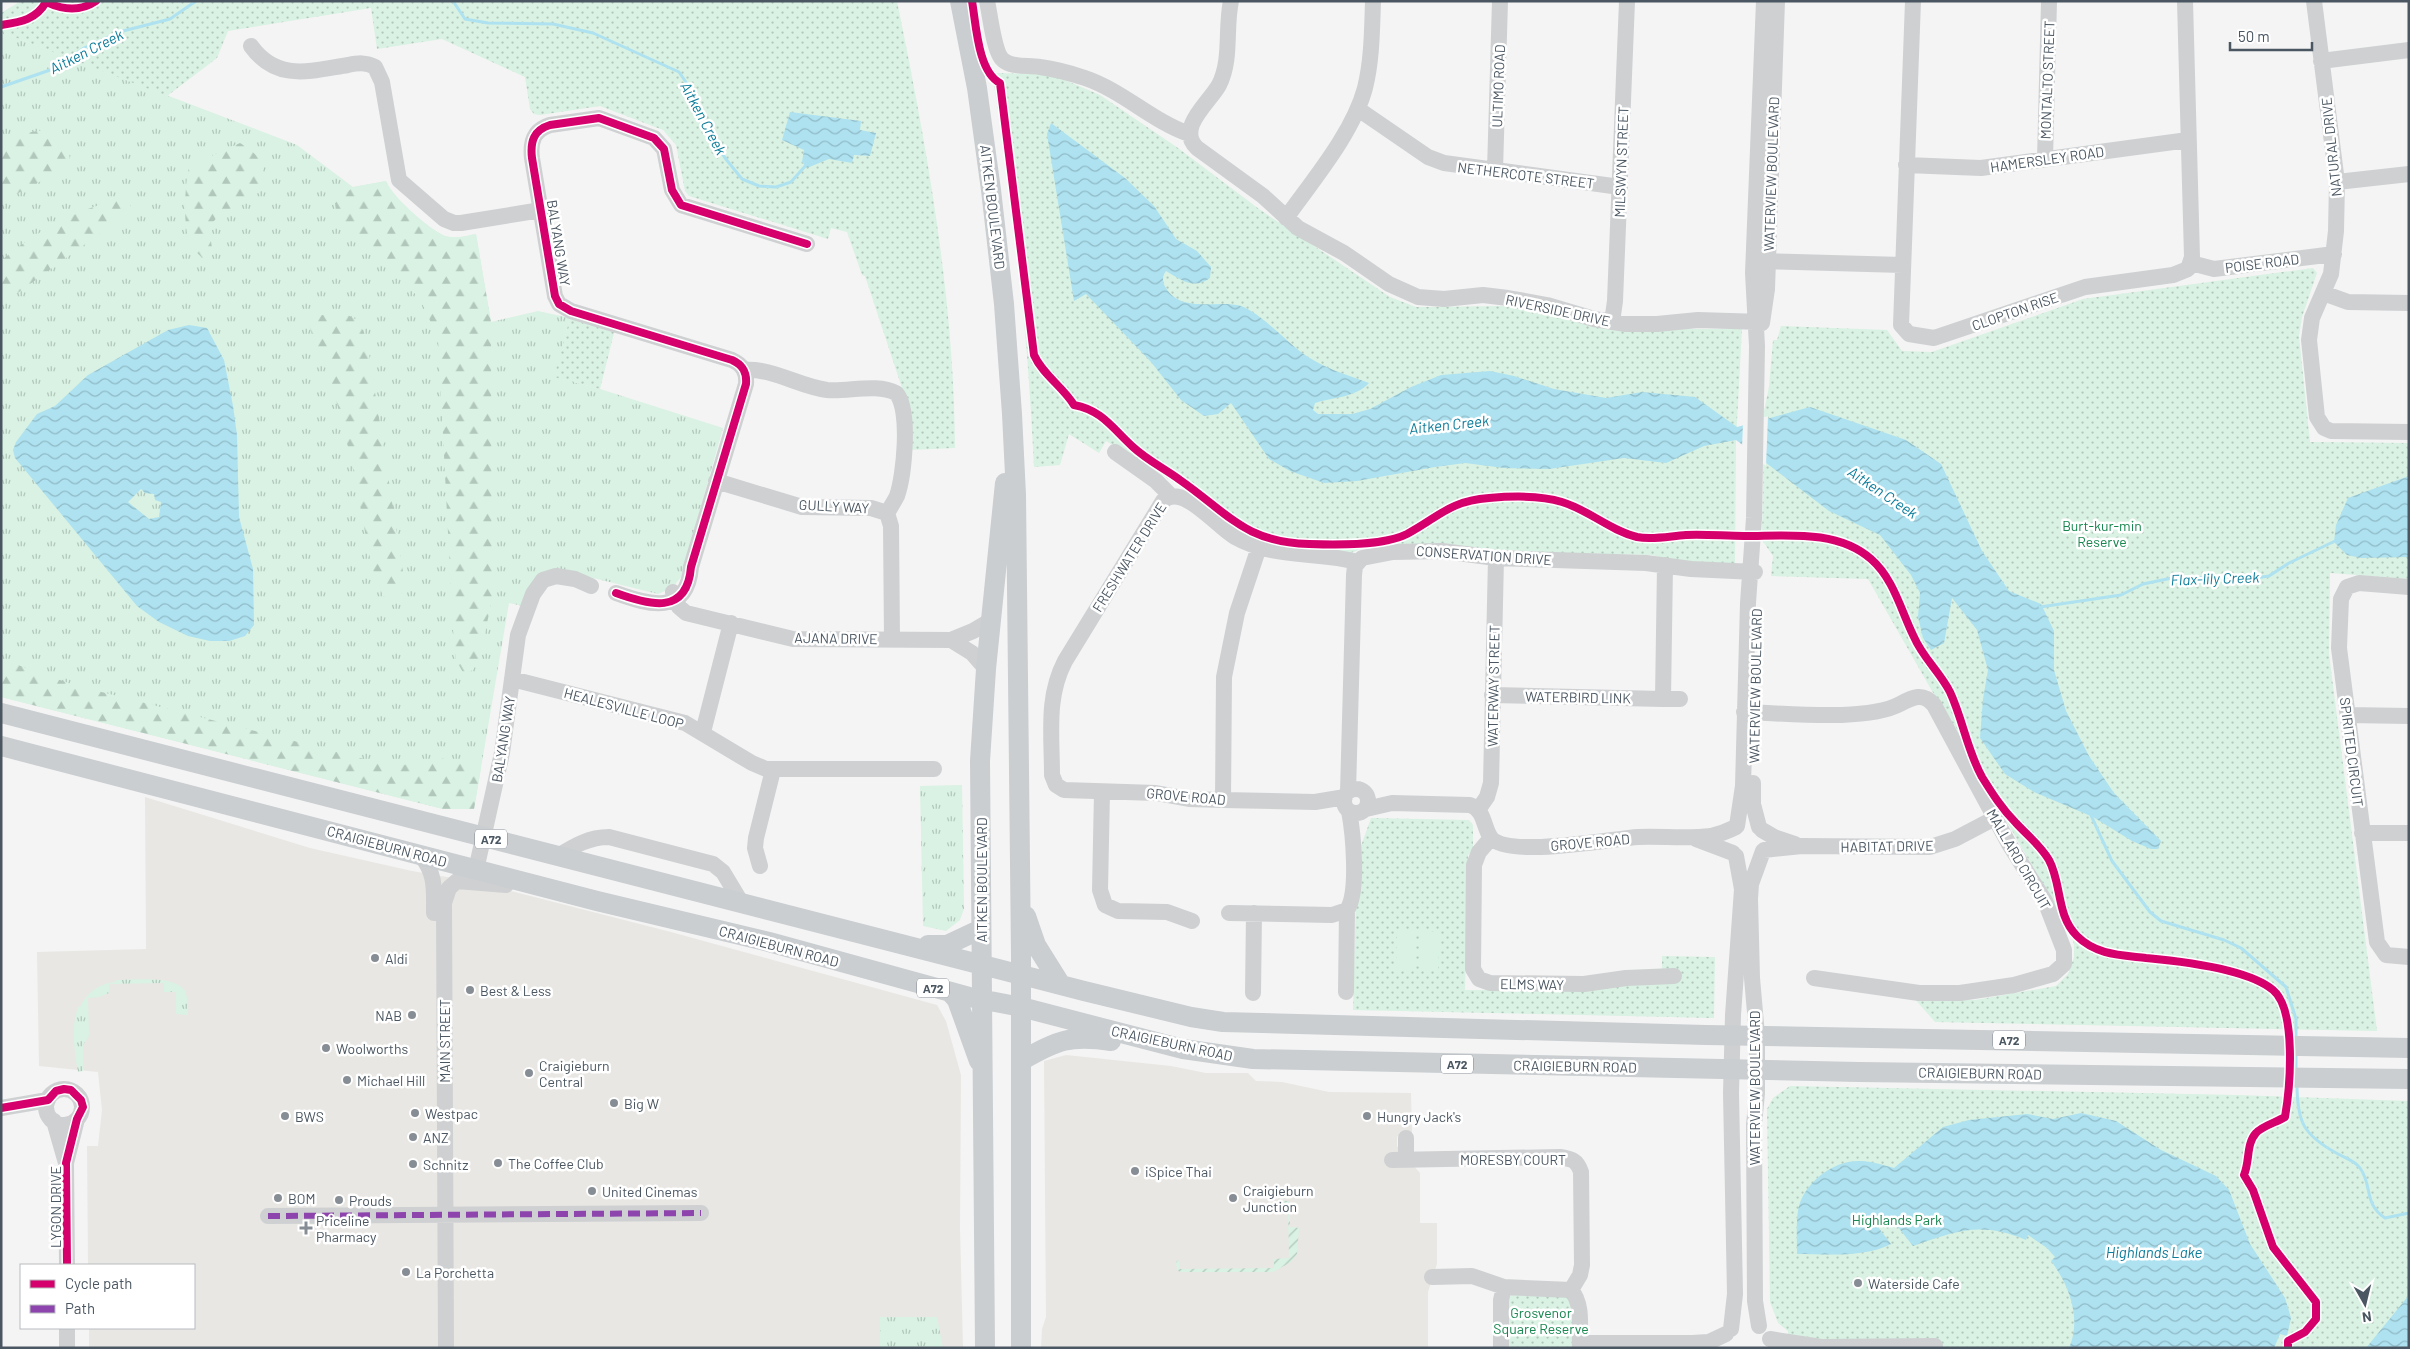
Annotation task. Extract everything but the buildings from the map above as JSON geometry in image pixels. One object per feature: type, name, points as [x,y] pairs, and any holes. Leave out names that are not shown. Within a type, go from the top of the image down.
[{"type":"main road","name":"AITKEN BOULEVARD","points":[[960,1],[977,88],[1004,304],[1016,495],[1021,974],[1021,1348]]},
{"type":"main road","name":"AITKEN BOULEVARD","points":[[984,1348],[980,761],[990,621],[1012,414]]},
{"type":"main road","name":"A72","points":[[1,714],[1191,1017],[1240,1023],[2409,1048]]},
{"type":"main road","name":"CRAIGIEBURN ROAD","points":[[5,747],[597,901],[769,942],[950,992],[1021,1007],[1183,1049],[1253,1059],[1756,1070],[2409,1079]]},
{"type":"main road","points":[[1020,903],[1036,945],[1061,985]]},
{"type":"main road","points":[[911,946],[947,945],[981,929]]},
{"type":"main road","points":[[950,992],[957,1000],[982,1070]]},
{"type":"main road","points":[[1021,1061],[1046,1046],[1065,1039],[1084,1038],[1150,1048],[1183,1049]]},
{"type":"street","points":[[988,1],[998,52],[1002,60],[1014,65],[1038,67],[1085,78],[1108,87],[1168,127],[1189,134],[1194,120],[1222,79],[1226,59],[1229,5]]},
{"type":"street","points":[[1286,218],[1329,156],[1358,109],[1368,72],[1373,1]]},
{"type":"street","name":"ULTIMO ROAD","points":[[1495,170],[1500,1]]},
{"type":"street","name":"MILSWYN STREET","points":[[1612,322],[1620,187],[1627,1]]},
{"type":"street","name":"WATERVIEW BOULEVARD","points":[[1764,1],[1767,105]]},
{"type":"street","name":"WATERVIEW BOULEVARD","points":[[1736,826],[1742,803],[1757,615],[1753,572],[1753,546],[1757,346],[1759,322],[1767,289],[1761,261],[1767,105],[1777,1]]},
{"type":"street","name":"CLOPTON RISE","points":[[1913,1],[1902,328],[1914,336],[1934,338],[2085,287],[2180,274],[2191,263]]},
{"type":"street","name":"MONTALTO STREET","points":[[2045,159],[2049,1]]},
{"type":"street","points":[[2185,1],[2191,263]]},
{"type":"street","name":"NATURAL DRIVE","points":[[2314,1],[2337,182],[2334,254],[2331,274],[2312,318],[2309,340],[2318,417],[2321,425],[2331,431],[2409,432]]},
{"type":"street","points":[[251,46],[264,60],[293,72],[361,63],[375,67],[382,82],[399,180],[405,188],[449,222],[461,223],[541,210]]},
{"type":"street","points":[[2321,61],[2409,50]]},
{"type":"street","name":"NETHERCOTE STREET","points":[[1358,109],[1428,157],[1462,167],[1620,187]]},
{"type":"street","name":"BALYANG WAY","points":[[745,375],[732,360],[564,308],[555,296],[531,150],[534,136],[550,125],[599,118],[654,138],[661,144],[666,156],[674,196],[681,205],[804,238]]},
{"type":"street","name":"RIVERSIDE DRIVE","points":[[1189,134],[1190,140],[1197,148],[1264,196],[1298,228],[1344,252],[1389,284],[1418,297],[1444,299],[1483,295],[1508,298],[1548,305],[1612,322],[1650,325],[1698,320],[1759,322]]},
{"type":"street","name":"HAMERSLEY ROAD","points":[[1906,165],[1980,168],[2188,140]]},
{"type":"street","points":[[2337,182],[2409,174]]},
{"type":"street","name":"POISE ROAD","points":[[2191,263],[2214,269],[2334,254]]},
{"type":"street","points":[[1761,261],[1903,265]]},
{"type":"street","points":[[2323,293],[2348,302],[2409,303]]},
{"type":"street","points":[[676,596],[691,567],[745,375],[766,370],[824,389],[884,390],[892,391],[899,397],[903,408],[904,449],[897,495],[887,513]]},
{"type":"street","points":[[1115,452],[1156,481],[1170,496]]},
{"type":"street","name":"GULLY WAY","points":[[716,481],[802,507],[871,508],[887,513],[891,526],[892,638]]},
{"type":"street","name":"FRESHWATER DRIVE","points":[[1056,785],[1052,775],[1052,706],[1058,675],[1160,505],[1170,496],[1183,496],[1230,534],[1259,547],[1291,555],[1335,556],[1358,562]]},
{"type":"street","points":[[1223,800],[1224,676],[1237,613],[1259,547]]},
{"type":"street","name":"CONSERVATION DRIVE","points":[[1358,562],[1370,555],[1418,550],[1496,558],[1666,565],[1691,569],[1753,572]]},
{"type":"street","name":"WATERWAY STREET","points":[[1478,810],[1487,797],[1491,783],[1496,558]]},
{"type":"street","points":[[1346,992],[1347,910],[1352,899],[1356,802],[1350,765],[1354,575],[1358,562]]},
{"type":"street","points":[[1663,699],[1666,565]]},
{"type":"street","name":"BALYANG WAY","points":[[476,870],[502,753],[518,635],[528,609],[545,588],[554,583],[591,586],[658,598],[676,596]]},
{"type":"street","name":"SPIRITED CIRCUIT","points":[[2409,587],[2359,583],[2347,587],[2343,592],[2339,648],[2376,942],[2386,955],[2409,957]]},
{"type":"street","name":"AJANA DRIVE","points":[[676,596],[694,614],[793,639],[892,638],[950,640],[973,631],[990,621]]},
{"type":"street","points":[[703,732],[731,623]]},
{"type":"street","name":"AJANA DRIVE","points":[[950,640],[972,653],[986,669]]},
{"type":"street","name":"HEALESVILLE LOOP","points":[[512,679],[685,723],[752,763],[773,770],[934,769]]},
{"type":"street","name":"WATERBIRD LINK","points":[[1492,696],[1680,699]]},
{"type":"street","name":"MALLARD CIRCUIT","points":[[1750,712],[1875,713],[1895,707],[1911,698],[1924,697],[1934,705],[1995,818],[2050,913],[2064,950],[2065,958],[2062,968],[2053,974],[2014,986],[1960,993],[1901,991],[1814,978]]},
{"type":"street","name":"WATERVIEW BOULEVARD","points":[[1750,712],[1753,804],[1760,828]]},
{"type":"street","points":[[2348,716],[2409,716]]},
{"type":"street","points":[[760,866],[755,848],[756,838],[773,770]]},
{"type":"street","name":"GROVE ROAD","points":[[1056,785],[1064,790],[1156,793],[1189,799],[1465,805],[1474,806],[1478,810]]},
{"type":"street","points":[[1102,792],[1100,890],[1105,905],[1118,911],[1168,912],[1192,920]]},
{"type":"street","points":[[1478,810],[1490,838]]},
{"type":"street","name":"HABITAT DRIVE","points":[[1763,851],[1802,846],[1930,847],[1955,839],[1995,818]]},
{"type":"street","points":[[1748,823],[1760,828],[1766,839],[1763,851],[1754,859],[1742,859],[1735,855],[1730,848],[1729,836],[1736,826],[1748,823]]},
{"type":"street","name":"GROVE ROAD","points":[[1490,838],[1503,845],[1561,846],[1618,839],[1691,838],[1722,833],[1736,826]]},
{"type":"street","name":"HABITAT DRIVE","points":[[1760,828],[1774,837],[1802,846]]},
{"type":"street","points":[[2362,833],[2409,834]]},
{"type":"street","points":[[558,856],[593,838],[609,837],[713,864],[723,872],[740,902]]},
{"type":"street","name":"ELMS WAY","points":[[1490,838],[1479,852],[1474,865],[1473,969],[1479,979],[1490,983],[1561,985],[1653,975],[1674,976]]},
{"type":"street","name":"GROVE ROAD","points":[[1691,838],[1735,855]]},
{"type":"street","name":"WATERVIEW BOULEVARD","points":[[1758,1326],[1755,1282],[1754,1124],[1756,1035],[1750,899],[1751,884],[1763,851]]},
{"type":"street","name":"WATERVIEW BOULEVARD","points":[[1726,1337],[1735,1294],[1732,1069],[1733,1015],[1742,889],[1735,855]]},
{"type":"street","name":"MAIN STREET","points":[[421,856],[430,866],[435,885],[441,1215],[446,1348]]},
{"type":"street","name":"MAIN STREET","points":[[438,1348],[443,910],[448,888],[457,881],[464,880],[505,885],[570,899],[597,901]]},
{"type":"street","points":[[1230,913],[1332,915],[1347,910]]},
{"type":"street","points":[[1253,993],[1254,913]]},
{"type":"street","points":[[2,1108],[52,1119],[65,1125],[77,1119],[83,1106],[81,1100],[71,1090],[56,1091],[48,1100],[46,1107],[52,1119]]},
{"type":"street","points":[[2,1108],[48,1100]]},
{"type":"street","name":"LYGON DRIVE","points":[[52,1119],[66,1163]]},
{"type":"street","name":"LYGON DRIVE","points":[[67,1264],[66,1163],[77,1119]]},
{"type":"street","name":"MORESBY COURT","points":[[1406,1138],[1399,1160],[1560,1157],[1572,1159],[1578,1164],[1581,1172],[1582,1266],[1580,1275],[1571,1290]]},
{"type":"street","points":[[268,1216],[700,1213]]},
{"type":"street","points":[[1432,1277],[1472,1276],[1504,1287],[1571,1290],[1577,1297],[1579,1308],[1580,1345],[1668,1345],[1709,1342],[1726,1337],[1744,1323],[1758,1326],[1771,1343],[1819,1347],[1935,1346]]},
{"type":"street","points":[[1501,1348],[1501,1300],[1504,1287]]},
{"type":"street","points":[[67,1329],[67,1348]]},
{"type":"shaded area","name":"Craigieburn Central","points":[[145,797],[310,848],[412,871],[476,882],[671,932],[937,1005],[946,1021],[961,1075],[960,1228],[963,1348],[89,1348],[89,1329],[195,1329],[195,1264],[88,1264],[87,1146],[98,1146],[102,1110],[98,1072],[39,1066],[37,952],[146,949]]},
{"type":"shaded area","name":"Craigieburn Junction","points":[[1066,1055],[1171,1066],[1206,1073],[1248,1073],[1256,1081],[1282,1082],[1329,1092],[1411,1093],[1412,1134],[1401,1133],[1397,1137],[1397,1146],[1420,1173],[1420,1223],[1437,1223],[1437,1264],[1428,1292],[1428,1348],[1041,1348],[1042,1329],[1046,1317],[1044,1061]]},
{"type":"green space","points":[[21,1],[897,1],[919,112],[937,223],[950,335],[955,448],[909,450],[903,391],[865,276],[862,275],[847,232],[831,228],[828,239],[689,196],[685,191],[676,145],[663,130],[600,106],[540,115],[534,114],[530,109],[525,77],[442,39],[377,49],[371,8],[228,31],[217,58],[167,96],[1,32],[1,13]]},
{"type":"green space","points":[[1,32],[297,145],[353,187],[386,181],[403,204],[438,233],[453,237],[476,234],[491,322],[538,311],[570,318],[555,377],[600,389],[723,428],[681,577],[672,588],[658,594],[573,573],[553,573],[523,606],[509,603],[474,809],[443,809],[1,697]]},
{"type":"green space","points":[[992,73],[1051,74],[1100,95],[1178,148],[1259,209],[1390,297],[1416,307],[1510,306],[1681,329],[1742,329],[1736,440],[1735,563],[1685,563],[1652,555],[1509,552],[1402,544],[1363,548],[1351,553],[1306,550],[1244,536],[1175,483],[1106,441],[1099,453],[1069,434],[1060,465],[1034,467],[1028,368],[1019,270],[1007,171]]},
{"type":"green space","points":[[44,130],[57,136],[65,143],[69,152],[70,166],[1,202],[1,137]]},
{"type":"green space","points":[[240,143],[259,158],[266,181],[260,192],[219,215],[209,227],[212,249],[211,257],[202,258],[191,246],[186,229],[186,184],[189,166]]},
{"type":"green space","points":[[386,181],[403,204],[438,233],[453,237],[476,234],[491,322],[492,598],[481,654],[473,670],[464,674],[456,660],[453,630],[438,338],[420,299],[393,271],[353,239],[338,218],[335,203],[353,187]]},
{"type":"green space","points":[[119,199],[126,199],[130,204],[130,212],[127,216],[1,305],[1,261],[28,240],[56,223]]},
{"type":"green space","name":"Burt-kur-min Reserve","points":[[2313,268],[2317,273],[2302,317],[2299,336],[2310,442],[2409,443],[2409,579],[2330,573],[2329,654],[2377,1031],[1935,1022],[1914,998],[1975,1000],[2056,986],[2068,974],[2074,957],[2074,945],[2071,934],[1868,579],[1771,576],[1773,556],[1762,540],[1764,411],[1769,387],[1773,340],[1777,340],[1781,326],[1887,330],[1902,351],[1932,352],[2083,299]]},
{"type":"green space","points":[[340,311],[359,321],[367,341],[404,578],[402,593],[392,599],[383,596],[372,568],[350,454],[330,376],[315,346],[309,324],[318,316]]},
{"type":"green space","points":[[570,318],[615,329],[600,389],[554,377]]},
{"type":"green space","points":[[1,659],[74,685],[388,765],[427,764],[440,758],[481,768],[474,809],[443,809],[1,697]]},
{"type":"green space","points":[[962,785],[964,909],[960,920],[946,931],[923,926],[920,786]]},
{"type":"green space","points":[[1371,818],[1469,820],[1473,825],[1473,850],[1468,855],[1465,990],[1580,991],[1662,971],[1662,956],[1715,957],[1714,1018],[1353,1010],[1357,857]]},
{"type":"green space","points":[[1397,931],[1415,931],[1414,970],[1396,970]]},
{"type":"green space","points":[[1421,931],[1440,932],[1438,971],[1420,970]]},
{"type":"green space","points":[[116,980],[164,980],[180,986],[186,994],[188,1015],[176,1014],[176,992],[164,992],[164,983],[109,984],[109,993],[99,997],[88,998],[89,1036],[83,1045],[83,1071],[78,1072],[74,1047],[74,1031],[78,1007],[99,986],[116,982]]},
{"type":"green space","name":"Highlands Park","points":[[1790,1086],[2237,1095],[2409,1101],[2409,1348],[1788,1348],[1788,1331],[1778,1323],[1770,1302],[1767,1109],[1773,1098]]},
{"type":"green space","points":[[1283,1200],[1290,1202],[1290,1227],[1299,1228],[1297,1254],[1291,1262],[1273,1272],[1180,1272],[1177,1270],[1176,1262],[1179,1260],[1180,1269],[1274,1268],[1274,1259],[1289,1258],[1288,1207],[1279,1206]]},
{"type":"green space","name":"Grosvenor Square Reserve","points":[[1568,1293],[1574,1303],[1575,1348],[1507,1348],[1506,1302],[1512,1294]]},
{"type":"green space","points":[[880,1317],[937,1317],[943,1348],[880,1348]]},
{"type":"water","points":[[790,112],[861,121],[860,130],[876,133],[870,156],[854,155],[852,163],[829,159],[807,168],[802,162],[804,150],[782,140]]},
{"type":"water","points":[[1051,123],[1125,178],[1154,206],[1176,239],[1197,251],[1211,267],[1210,278],[1198,283],[1177,278],[1166,271],[1163,277],[1164,284],[1173,296],[1181,301],[1191,303],[1241,306],[1265,321],[1312,360],[1369,383],[1357,392],[1315,403],[1313,410],[1318,414],[1352,414],[1370,409],[1411,387],[1441,375],[1490,371],[1514,376],[1554,389],[1606,398],[1642,392],[1695,397],[1737,427],[1810,407],[1906,440],[1941,464],[1982,551],[2009,591],[2041,604],[2054,631],[2054,670],[2066,711],[2089,756],[2114,793],[2161,841],[2158,849],[2151,849],[2132,841],[2093,817],[2034,792],[2005,774],[1980,738],[1983,699],[1988,670],[1977,630],[1952,598],[1944,643],[1931,650],[1923,638],[1918,617],[1920,593],[1911,575],[1880,535],[1829,511],[1736,440],[1704,446],[1666,463],[1624,458],[1549,469],[1504,468],[1465,463],[1357,481],[1324,483],[1290,471],[1269,459],[1231,403],[1218,414],[1204,416],[1181,400],[1151,362],[1086,294],[1074,301],[1047,134]]},
{"type":"water","points":[[189,325],[207,328],[224,360],[237,435],[239,517],[253,569],[254,625],[245,636],[229,641],[210,641],[188,636],[159,622],[137,606],[15,458],[13,450],[16,442],[37,414],[55,406],[88,375],[168,330]],"holes":[[[141,489],[145,493],[154,494],[155,500],[161,502],[159,517],[149,519],[128,502]]]},
{"type":"water","points":[[2409,476],[2409,557],[2361,558],[2347,555],[2334,542],[2336,525],[2348,498]]},
{"type":"water","name":"Highlands Lake","points":[[2081,1113],[2116,1121],[2161,1150],[2216,1176],[2229,1190],[2250,1244],[2285,1298],[2291,1318],[2287,1336],[2280,1334],[2274,1348],[2069,1348],[2073,1337],[2074,1325],[2072,1302],[2063,1280],[2051,1261],[2055,1257],[2047,1248],[2028,1235],[2026,1240],[1995,1231],[1969,1230],[1956,1232],[1913,1246],[1890,1217],[1878,1227],[1891,1244],[1857,1253],[1797,1254],[1797,1222],[1801,1201],[1812,1183],[1830,1169],[1850,1162],[1860,1161],[1873,1162],[1894,1168],[1943,1127],[1969,1120],[2027,1114],[2053,1119]]},
{"type":"water","points":[[2409,1295],[2409,1348],[2366,1348]]},
{"type":"pier","points":[[1768,416],[1766,466],[1742,448],[1743,423]]},
{"type":"waterway","name":"Aitken Creek","points":[[1,87],[53,69],[84,48],[119,32],[170,19],[196,1]]},
{"type":"waterway","name":"Aitken Creek","points":[[453,1],[465,19],[488,23],[553,24],[593,33],[679,72],[692,91],[704,124],[725,158],[742,179],[759,186],[776,187],[791,182],[807,164]]},
{"type":"waterway","name":"Flax-lily Creek","points":[[2040,607],[2121,595],[2143,584],[2177,577],[2249,579],[2269,576],[2289,563],[2335,541]]},
{"type":"waterway","name":"Aitken Creek","points":[[2090,813],[2112,861],[2150,912],[2161,921],[2224,940],[2241,948],[2286,987],[2296,1019],[2296,1040]]},
{"type":"waterway","name":"Aitken Creek","points":[[2296,1054],[2296,1070]]},
{"type":"waterway","name":"Aitken Creek","points":[[2297,1084],[2298,1108],[2304,1126],[2310,1134],[2326,1147],[2360,1168],[2364,1175],[2371,1200],[2378,1212],[2385,1218],[2409,1213]]},
{"type":"marked path","points":[[268,1216],[701,1213]]},
{"type":"cycle path","points":[[1,25],[27,19],[37,13],[46,2],[71,9],[84,7],[96,1]]},
{"type":"cycle path","points":[[972,1],[979,46],[983,58],[987,69],[1000,83],[1034,355],[1042,369],[1074,405],[1100,416],[1138,452],[1197,492],[1238,524],[1268,538],[1287,542],[1333,545],[1373,543],[1407,534],[1464,502],[1498,497],[1535,497],[1562,502],[1617,530],[1637,537],[1655,538],[1693,535],[1810,536],[1843,543],[1857,549],[1879,567],[1886,576],[1918,645],[1950,692],[1972,756],[1982,777],[2006,812],[2038,845],[2049,860],[2056,879],[2062,909],[2070,928],[2077,936],[2092,947],[2109,953],[2176,961],[2231,971],[2262,983],[2273,990],[2281,1000],[2286,1014],[2290,1050],[2289,1088],[2285,1117],[2262,1128],[2253,1137],[2249,1147],[2244,1175],[2253,1190],[2273,1247],[2316,1302],[2316,1319],[2305,1332],[2288,1341],[2288,1348]]},
{"type":"cycle path","points":[[616,593],[641,601],[664,603],[674,600],[682,593],[688,583],[691,567],[746,384],[746,376],[744,369],[732,360],[571,311],[559,304],[555,296],[532,158],[534,137],[540,130],[550,125],[599,118],[654,138],[664,149],[672,190],[681,205],[807,244]]},
{"type":"cycle path","points":[[1,1108],[48,1100],[56,1091],[64,1089],[71,1090],[81,1100],[83,1107],[77,1119],[66,1163],[67,1264]]},
{"type":"place","name":"Aldi","points":[[375,958]]},
{"type":"place","name":"Best & Less","points":[[470,990]]},
{"type":"place","name":"NAB","points":[[412,1015]]},
{"type":"place","name":"Woolworths","points":[[326,1048]]},
{"type":"place","name":"Craigieburn Central","points":[[529,1073]]},
{"type":"place","name":"Michael Hill","points":[[347,1080]]},
{"type":"place","name":"Big W","points":[[614,1103]]},
{"type":"place","name":"Westpac","points":[[415,1113]]},
{"type":"place","name":"BWS","points":[[285,1116]]},
{"type":"place","name":"Hungry Jack's","points":[[1367,1116]]},
{"type":"place","name":"ANZ","points":[[413,1137]]},
{"type":"place","name":"The Coffee Club","points":[[498,1163]]},
{"type":"place","name":"Schnitz","points":[[413,1164]]},
{"type":"place","name":"iSpice Thai","points":[[1135,1171]]},
{"type":"place","name":"United Cinemas","points":[[592,1191]]},
{"type":"place","name":"BOM","points":[[278,1198]]},
{"type":"place","name":"Craigieburn Junction","points":[[1233,1198]]},
{"type":"place","name":"Prouds","points":[[339,1200]]},
{"type":"place","name":"Priceline Pharmacy","points":[[306,1228]]},
{"type":"place","name":"La Porchetta","points":[[406,1272]]},
{"type":"place","name":"Waterside Cafe","points":[[1858,1283]]}]
